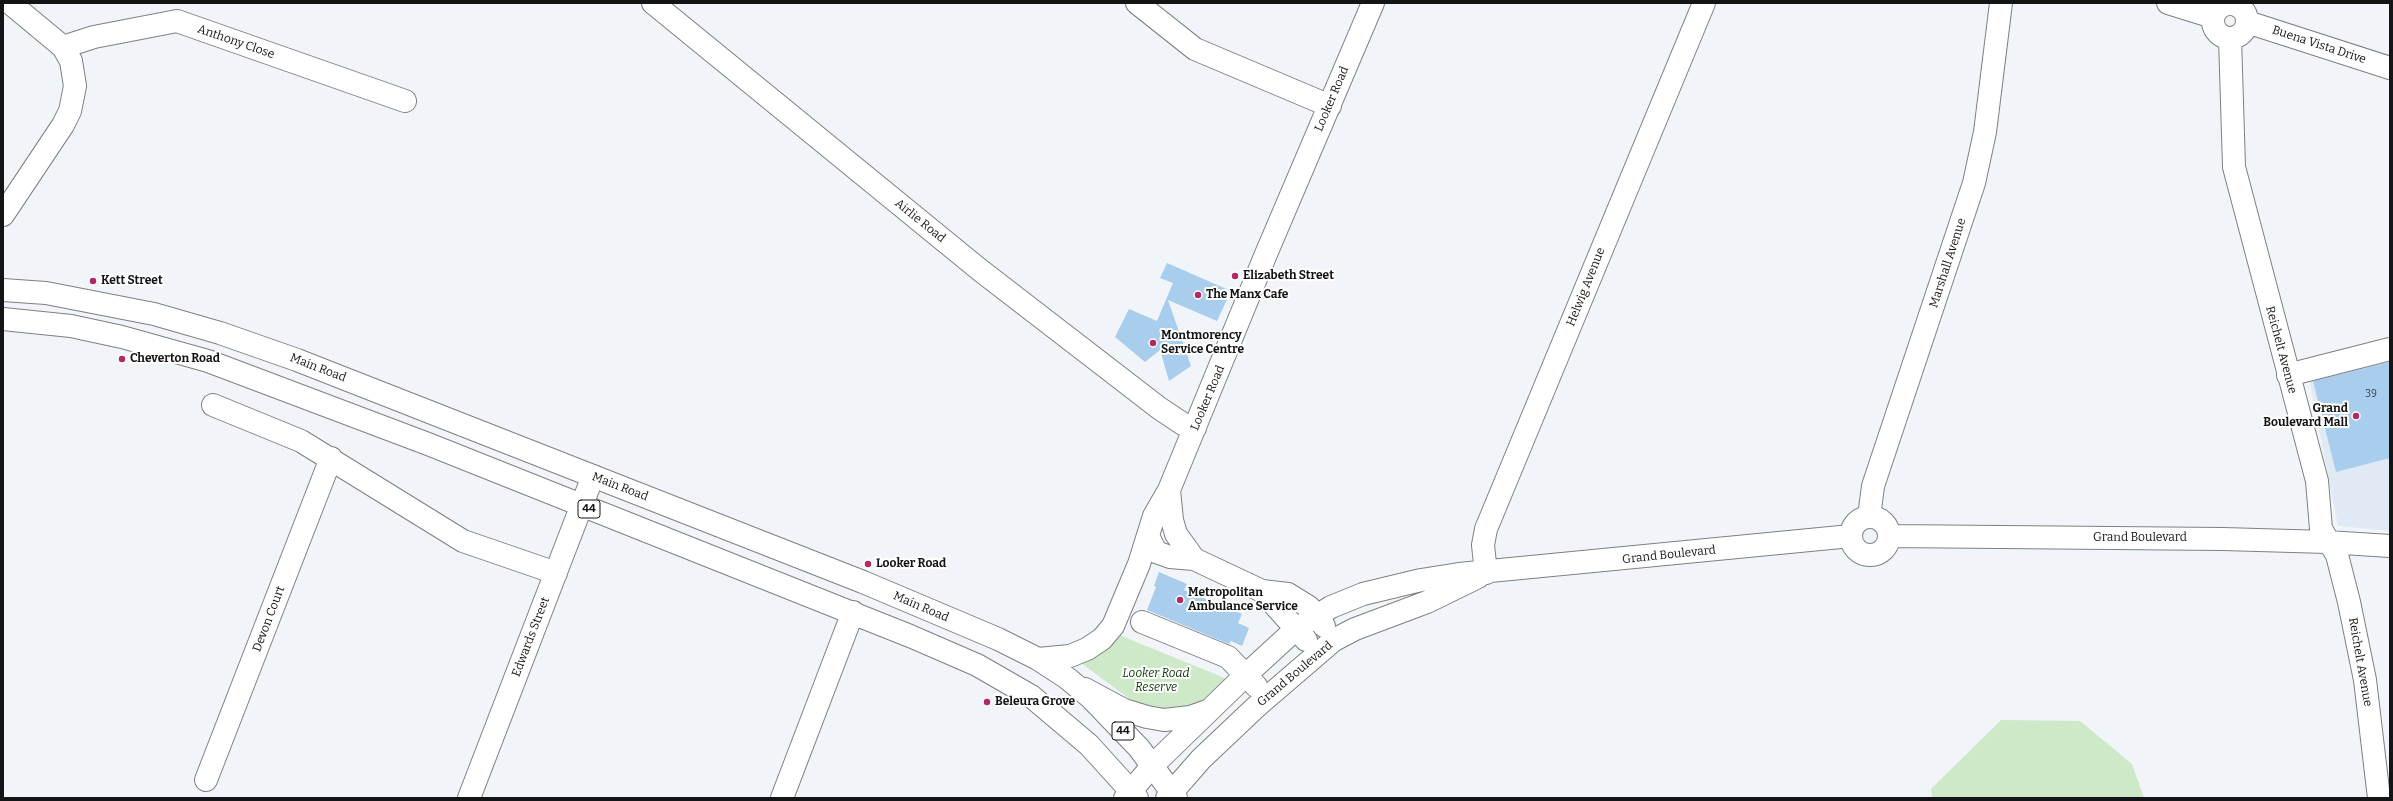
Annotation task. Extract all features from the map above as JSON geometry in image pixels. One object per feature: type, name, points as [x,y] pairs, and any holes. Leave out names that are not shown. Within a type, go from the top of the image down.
[{"type":"street","points":[[3,215],[63,125],[70,112],[75,86],[71,61],[64,47],[10,3]]},
{"type":"street","name":"Airlie Road","points":[[653,3],[980,270],[1159,408],[1183,424],[1195,428]]},
{"type":"street","points":[[1137,3],[1195,49],[1330,106]]},
{"type":"street","name":"Looker Road","points":[[1038,659],[1070,656],[1087,649],[1102,639],[1117,616],[1139,564],[1154,516],[1169,490],[1269,247],[1373,3]]},
{"type":"street","name":"Helwig Avenue","points":[[1486,573],[1483,545],[1486,529],[1704,3]]},
{"type":"street","name":"Marshall Avenue","points":[[1869,517],[1873,486],[1974,183],[1985,132],[2001,3]]},
{"type":"street","name":"Buena Vista Drive","points":[[2168,3],[2229,10],[2390,68]]},
{"type":"street","name":"Reichelt Avenue","points":[[2229,10],[2243,32],[2230,38],[2234,167],[2317,481],[2321,529],[2327,542],[2337,555],[2365,680],[2379,798]]},
{"type":"street","name":"Anthony Close","points":[[64,47],[94,37],[177,21],[405,101]]},
{"type":"street","name":"Main Road","points":[[3,290],[46,293],[154,314],[220,333],[297,360],[863,582],[998,639],[1038,659],[1067,678],[1112,718],[1153,765],[1172,796]]},
{"type":"street","name":"44","points":[[3,318],[71,326],[115,336],[208,361],[406,436],[853,612],[977,665],[1032,696],[1075,732],[1131,795]]},
{"type":"street","points":[[2288,375],[2390,349]]},
{"type":"street","points":[[213,405],[301,441],[331,458],[463,541],[556,573]]},
{"type":"street","name":"Devon Court","points":[[206,780],[331,458]]},
{"type":"street","name":"Edwards Street","points":[[469,798],[594,476]]},
{"type":"street","points":[[1169,490],[1172,520],[1176,534],[1194,559]]},
{"type":"street","points":[[1869,517],[1883,522],[1889,536],[1885,548],[1878,553],[1870,555],[1859,551],[1853,544],[1851,536],[1856,523],[1869,517]]},
{"type":"street","points":[[1148,536],[1156,552],[1170,557],[1194,559],[1262,591],[1288,594],[1309,607],[1316,615],[1326,647]]},
{"type":"street","name":"Grand Boulevard","points":[[1296,629],[1316,615],[1338,604],[1388,587],[1459,574],[1486,573],[1851,536]]},
{"type":"street","name":"Grand Boulevard","points":[[1889,536],[2327,542],[2390,546]]},
{"type":"street","name":"Grand Boulevard","points":[[1172,796],[1201,759],[1266,697],[1326,647],[1355,629],[1445,594],[1486,573]]},
{"type":"street","points":[[1262,591],[1296,629],[1326,647]]},
{"type":"street","points":[[782,798],[853,612]]},
{"type":"street","points":[[1142,622],[1228,657],[1266,697]]},
{"type":"street","points":[[1131,795],[1153,765],[1208,711],[1296,629]]},
{"type":"street","points":[[1067,678],[1107,702],[1147,717],[1164,720],[1183,718],[1208,711]]},
{"type":"shaded area","points":[[2390,341],[2390,531],[2338,526],[2306,362]]},
{"type":"green space","name":"Looker Road Reserve","points":[[1119,635],[1226,679],[1204,701],[1168,713],[1135,703],[1081,663],[1098,656]]},
{"type":"green space","points":[[2001,720],[2080,721],[2132,764],[2144,798],[1932,798],[1931,789]]},
{"type":"building","points":[[1167,263],[1231,291],[1217,321],[1168,300],[1191,366],[1169,381],[1160,350],[1145,362],[1115,337],[1129,309],[1157,321],[1173,283],[1160,278]]},
{"type":"building","name":"Grand Boulevard Mall","points":[[2390,362],[2390,458],[2336,472],[2313,381]]},
{"type":"building","name":"Metropolitan Ambulance Service","points":[[1159,572],[1187,584],[1184,590],[1242,614],[1238,623],[1249,628],[1242,646],[1231,641],[1229,644],[1147,610],[1156,587],[1154,586]]},
{"type":"place","name":"Elizabeth Street","points":[[1235,276]]},
{"type":"place","name":"Kett Street","points":[[93,281]]},
{"type":"place","name":"The Manx Cafe","points":[[1198,295]]},
{"type":"place","name":"Montmorency Service Centre","points":[[1153,343]]},
{"type":"place","name":"Cheverton Road","points":[[122,359]]},
{"type":"place","name":"Grand Boulevard Mall","points":[[2356,416]]},
{"type":"place","name":"Looker Road","points":[[868,564]]},
{"type":"place","name":"Metropolitan Ambulance Service","points":[[1180,600]]},
{"type":"place","name":"Beleura Grove","points":[[987,702]]}]
